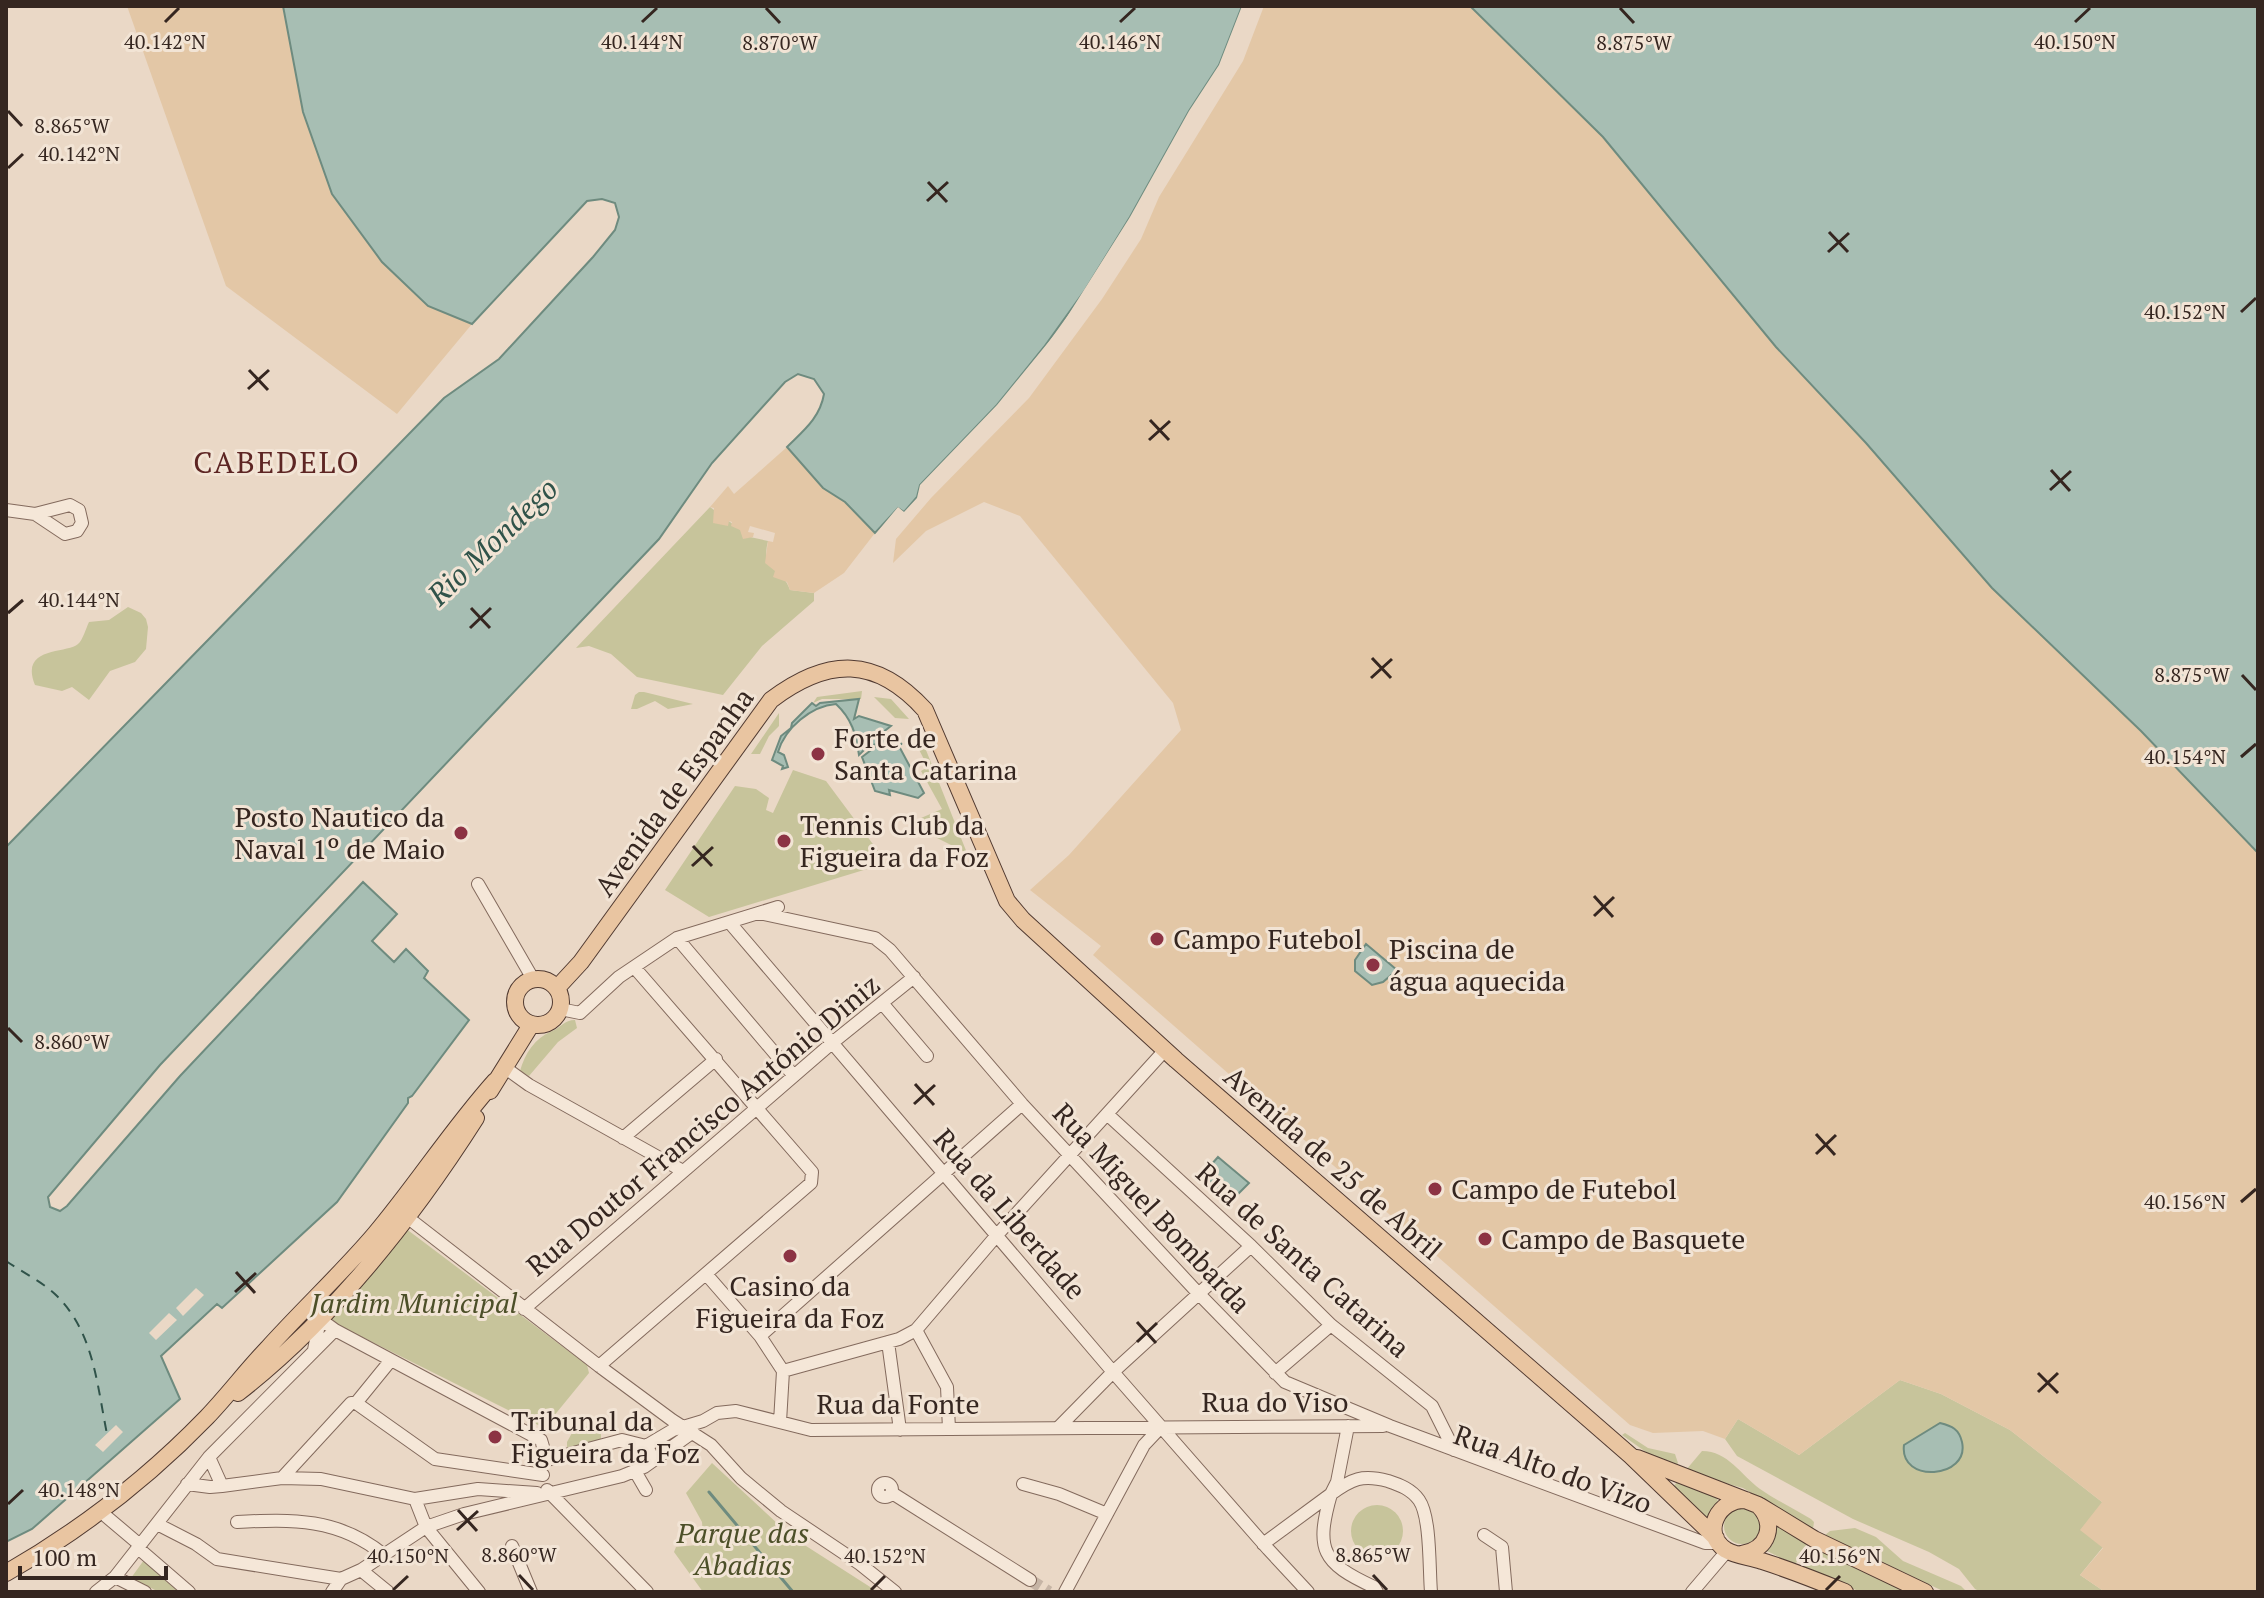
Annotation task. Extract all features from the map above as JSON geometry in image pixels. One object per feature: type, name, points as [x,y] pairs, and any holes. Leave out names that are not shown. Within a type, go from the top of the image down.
[{"type":"main road","name":"Avenida de Espanha","points":[[557,988],[574,972],[771,700],[794,683],[829,669],[853,667],[877,672],[908,691],[925,710],[1007,901]]},
{"type":"main road","name":"Avenida de 25 de Abril","points":[[1007,901],[1023,920],[1165,1050],[1631,1456],[1725,1546]]},
{"type":"main road","points":[[533,979],[546,980],[557,988],[560,1009],[552,1021],[531,1025],[519,1016],[514,1001],[519,988],[533,979]]},
{"type":"main road","points":[[208,1416],[277,1362],[320,1319],[399,1216],[455,1150],[531,1025]]},
{"type":"main road","points":[[6,1573],[56,1544],[101,1512],[161,1462],[208,1416],[269,1346],[399,1216]]},
{"type":"main road","points":[[320,1296],[320,1319]]},
{"type":"main road","points":[[1631,1456],[1753,1502],[1814,1539],[1925,1592]]},
{"type":"main road","points":[[1725,1546],[1758,1549],[1768,1535],[1768,1518],[1753,1502],[1731,1501],[1723,1506],[1714,1521],[1725,1546],[1845,1592]]},
{"type":"street","points":[[6,510],[35,514],[65,505],[75,507],[81,514],[82,523],[77,531],[69,535],[61,533],[35,514]]},
{"type":"street","points":[[53,526],[56,510]]},
{"type":"street","points":[[478,884],[533,979]]},
{"type":"street","points":[[560,1009],[580,1013],[589,1008],[601,992],[677,938],[778,907]]},
{"type":"street","name":"Rua Miguel Bombarda","points":[[759,913],[875,938],[890,950],[1069,1156],[1285,1382],[1454,1450],[1705,1543],[1725,1546]]},
{"type":"street","name":"Rua da Liberdade","points":[[730,923],[1113,1372],[1308,1592]]},
{"type":"street","points":[[677,938],[794,1076]]},
{"type":"street","points":[[599,1366],[811,1183],[813,1178],[812,1172],[758,1107],[634,967]]},
{"type":"street","name":"Rua Doutor Francisco António Diniz","points":[[524,1309],[832,1043],[914,977]]},
{"type":"street","points":[[882,1003],[927,1056]]},
{"type":"street","points":[[783,1371],[888,1342],[916,1330],[997,1235],[1165,1050]]},
{"type":"street","points":[[623,1138],[716,1059]]},
{"type":"street","points":[[500,1074],[529,1085],[683,1171]]},
{"type":"street","points":[[760,1336],[1022,1104]]},
{"type":"street","name":"Rua de Santa Catarina","points":[[1107,1114],[1251,1246],[1331,1325],[1432,1406],[1454,1450]]},
{"type":"street","points":[[399,1216],[599,1366],[711,1445],[741,1478],[781,1511],[860,1564],[895,1592]]},
{"type":"street","points":[[1058,1428],[1113,1372],[1251,1246]]},
{"type":"street","points":[[706,1274],[760,1336],[783,1371],[780,1422]]},
{"type":"street","points":[[314,1350],[320,1319],[335,1330],[541,1440],[547,1460],[543,1475],[548,1494],[647,1592]]},
{"type":"street","points":[[1275,1373],[1331,1325]]},
{"type":"street","points":[[96,1592],[115,1577],[209,1457],[335,1330]]},
{"type":"street","points":[[916,1330],[947,1387],[949,1429]]},
{"type":"street","points":[[888,1342],[900,1430]]},
{"type":"street","points":[[282,1478],[391,1360]]},
{"type":"street","points":[[353,1403],[435,1459],[543,1475]]},
{"type":"street","name":"Rua da Fonte","points":[[646,1446],[717,1413],[736,1411],[811,1430],[1161,1427]]},
{"type":"street","points":[[1348,1426],[1337,1482],[1322,1525],[1326,1552],[1342,1573],[1374,1587],[1377,1592]]},
{"type":"street","name":"Rua Alto do Vizo","points":[[1369,1426],[1702,1550],[1725,1546]]},
{"type":"street","name":"Rua do Viso","points":[[1161,1427],[1390,1426]]},
{"type":"street","points":[[1065,1592],[1144,1445],[1161,1427]]},
{"type":"street","points":[[332,1592],[341,1579],[361,1570],[426,1527],[464,1514],[635,1471],[652,1462],[688,1429]]},
{"type":"street","points":[[547,1460],[622,1440],[646,1446],[652,1462]]},
{"type":"street","points":[[209,1457],[222,1486]]},
{"type":"street","points":[[635,1471],[646,1490]]},
{"type":"street","points":[[1263,1544],[1346,1483],[1364,1476],[1406,1487],[1421,1502],[1431,1592]]},
{"type":"street","points":[[187,1484],[210,1487],[282,1478],[321,1479],[415,1499],[478,1489],[548,1494]]},
{"type":"street","points":[[1023,1484],[1059,1494],[1107,1514]]},
{"type":"street","points":[[892,1493],[1030,1580]]},
{"type":"street","points":[[415,1499],[426,1527],[479,1592]]},
{"type":"street","points":[[101,1512],[189,1592]]},
{"type":"street","points":[[237,1522],[287,1520],[334,1526],[370,1543],[384,1555]]},
{"type":"street","points":[[157,1524],[217,1559],[341,1579]]},
{"type":"street","points":[[1484,1535],[1502,1547],[1506,1592]]},
{"type":"street","points":[[512,1546],[531,1592]]},
{"type":"street","points":[[1692,1592],[1725,1546]]},
{"type":"street","points":[[361,1570],[388,1592]]},
{"type":"street","points":[[115,1577],[145,1592]]},
{"type":"green space","points":[[710,507],[750,537],[768,541],[766,551],[769,564],[790,590],[814,593],[814,601],[762,646],[723,695],[637,677],[611,654],[589,646],[576,648]]},
{"type":"green space","points":[[128,607],[141,613],[148,627],[146,649],[135,662],[110,671],[89,700],[72,687],[62,691],[35,685],[33,664],[39,658],[78,644],[89,622],[109,620]]},
{"type":"green space","points":[[862,691],[861,699],[822,699],[813,703],[817,697]]},
{"type":"green space","points":[[639,692],[693,704],[668,709],[655,701],[631,709]]},
{"type":"green space","points":[[874,697],[891,699],[909,719],[895,718]]},
{"type":"green space","points":[[779,713],[779,726],[769,736],[760,754],[751,754]]},
{"type":"green space","points":[[914,740],[922,740],[967,853],[919,829],[921,818],[942,809],[921,771],[928,767]]},
{"type":"green space","name":"Tennis Club da Figueira da Foz","points":[[793,770],[826,781],[881,855],[877,866],[709,917],[665,890],[735,786],[756,789],[769,798],[766,810],[773,813]]},
{"type":"green space","points":[[575,1020],[577,1028],[558,1042],[529,1076],[520,1071],[536,1042],[566,1022]]},
{"type":"green space","name":"Jardim Municipal","points":[[405,1228],[587,1365],[589,1373],[544,1428],[334,1323],[330,1314]]},
{"type":"green space","points":[[1900,1380],[1941,1394],[2010,1430],[2102,1502],[2103,1547],[2080,1575],[2105,1592],[1981,1592],[1959,1569],[1929,1552],[1853,1519],[1737,1456],[1725,1439],[1738,1419],[1799,1455]]},
{"type":"green space","points":[[578,1422],[601,1434],[601,1439],[567,1448]]},
{"type":"green space","points":[[1625,1433],[1648,1448],[1675,1454],[1678,1463],[1676,1466],[1660,1462],[1622,1435]]},
{"type":"green space","points":[[1702,1451],[1727,1459],[1760,1489],[1811,1519],[1813,1529],[1743,1488],[1688,1473],[1686,1470]]},
{"type":"green space","name":"Parque das Abadias","points":[[712,1463],[792,1537],[878,1592],[703,1592],[674,1552],[676,1547],[697,1545],[703,1537],[702,1522],[686,1493]]},
{"type":"green space","points":[[1677,1482],[1717,1497],[1718,1504],[1709,1517],[1705,1517],[1673,1487]]},
{"type":"green space","points":[[1377,1505],[1396,1512],[1403,1531],[1396,1550],[1377,1557],[1358,1550],[1351,1531],[1358,1512]]},
{"type":"green space","points":[[1742,1508],[1755,1513],[1760,1526],[1755,1539],[1742,1544],[1729,1539],[1724,1526],[1729,1513]]},
{"type":"green space","points":[[1779,1526],[1807,1543],[1795,1565],[1767,1551]]},
{"type":"green space","points":[[1855,1528],[1876,1537],[1903,1561],[1961,1586],[1967,1592],[1945,1592],[1825,1535],[1830,1531]]},
{"type":"green space","points":[[1814,1546],[1907,1592],[1861,1592],[1802,1568]]},
{"type":"green space","points":[[144,1560],[183,1592],[159,1592],[131,1578]]},
{"type":"sand","points":[[127,6],[283,6],[303,112],[428,306],[472,324],[397,414],[226,286]]},
{"type":"sand","points":[[1264,6],[1470,6],[1603,137],[1776,347],[1866,443],[1992,588],[2141,731],[2258,853],[2258,1592],[2105,1592],[2080,1575],[2103,1548],[2080,1530],[2102,1502],[2010,1430],[1941,1394],[1900,1380],[1799,1455],[1738,1419],[1725,1439],[1703,1431],[1653,1433],[1630,1425],[1093,955],[1101,946],[1030,890],[1069,855],[1181,730],[1173,703],[1020,516],[984,502],[926,531],[893,563],[896,539],[931,498],[1029,398],[1102,299],[1141,239],[1159,197],[1243,61]]},
{"type":"sand","points":[[787,447],[823,488],[845,502],[875,533],[844,573],[814,593],[790,590],[787,582],[773,577],[775,571],[765,563],[768,541],[773,542],[775,533],[750,526],[748,532],[754,533],[753,537],[743,539],[740,530],[731,526],[732,522],[729,521],[728,526],[713,523],[714,508],[710,507],[728,486],[734,494]]},
{"type":"water","name":"Rio Mondego","points":[[283,6],[1242,6],[1219,65],[1085,290],[997,405],[920,485],[917,497],[904,512],[898,508],[875,533],[845,502],[823,488],[787,447],[815,417],[824,394],[814,379],[798,374],[785,382],[712,463],[659,539],[160,1065],[48,1197],[50,1207],[60,1211],[67,1206],[180,1076],[363,882],[397,914],[372,941],[394,962],[406,949],[428,971],[424,978],[469,1020],[408,1098],[408,1103],[337,1202],[222,1308],[217,1304],[161,1356],[180,1399],[32,1529],[6,1542],[6,847],[444,398],[499,359],[593,257],[615,230],[619,217],[615,203],[602,199],[587,201],[472,324],[428,306],[382,262],[332,194],[303,112]]},
{"type":"water","points":[[1470,6],[2258,6],[2258,853],[2141,731],[1992,588],[1866,443],[1776,347],[1603,137]]},
{"type":"water","points":[[859,699],[854,719],[859,716],[891,726],[882,733],[885,737],[878,739],[876,744],[859,755],[852,727],[836,704],[817,709],[800,720],[786,735],[778,752],[784,755],[788,767],[782,769],[783,766],[772,760],[781,736],[812,703],[816,706]]},
{"type":"water","points":[[889,739],[902,744],[893,745],[892,748],[900,748],[924,793],[918,798],[889,790],[890,795],[875,791],[862,757]]},
{"type":"water","name":"Piscina de água aquecida","points":[[1366,944],[1397,970],[1383,982],[1372,985],[1355,971],[1355,960]]},
{"type":"water","points":[[1218,1157],[1249,1183],[1231,1201],[1203,1174]]},
{"type":"water","points":[[1940,1423],[1959,1434],[1962,1454],[1956,1464],[1934,1472],[1912,1466],[1905,1458],[1904,1445]]},
{"type":"pier","points":[[1242,6],[1246,6],[1222,67],[1192,113],[1134,219],[1063,330],[1000,408],[924,487],[920,500],[906,515],[899,513],[878,536],[873,537],[898,507],[904,512],[917,498],[920,485],[997,405],[1060,328],[1130,217],[1189,111],[1219,65]]},
{"type":"pier","points":[[196,1288],[204,1295],[183,1316],[176,1308]]},
{"type":"pier","points":[[169,1313],[177,1320],[156,1340],[149,1333]]},
{"type":"pier","points":[[116,1425],[123,1432],[103,1452],[95,1445]]},
{"type":"waterway","points":[[709,1492],[793,1592]]},
{"type":"ferry route","points":[[6,1261],[57,1296],[79,1326],[97,1379],[107,1434]]},
{"type":"tunnel","points":[[1030,1580],[1049,1592]]},
{"type":"place","name":"Forte de Santa Catarina","points":[[818,754]]},
{"type":"place","name":"Posto Nautico da Naval 1º de Maio","points":[[461,833]]},
{"type":"place","name":"Tennis Club da Figueira da Foz","points":[[784,841]]},
{"type":"place","name":"Campo Futebol","points":[[1157,939]]},
{"type":"place","name":"Piscina de água aquecida","points":[[1373,965]]},
{"type":"place","name":"Campo de Futebol","points":[[1435,1189]]},
{"type":"place","name":"Campo de Basquete","points":[[1485,1239]]},
{"type":"place","name":"Casino da Figueira da Foz","points":[[790,1256]]},
{"type":"place","name":"Tribunal da Figueira da Foz","points":[[495,1437]]},
{"type":"district","name":"CABEDELO","points":[[277,463]]}]
